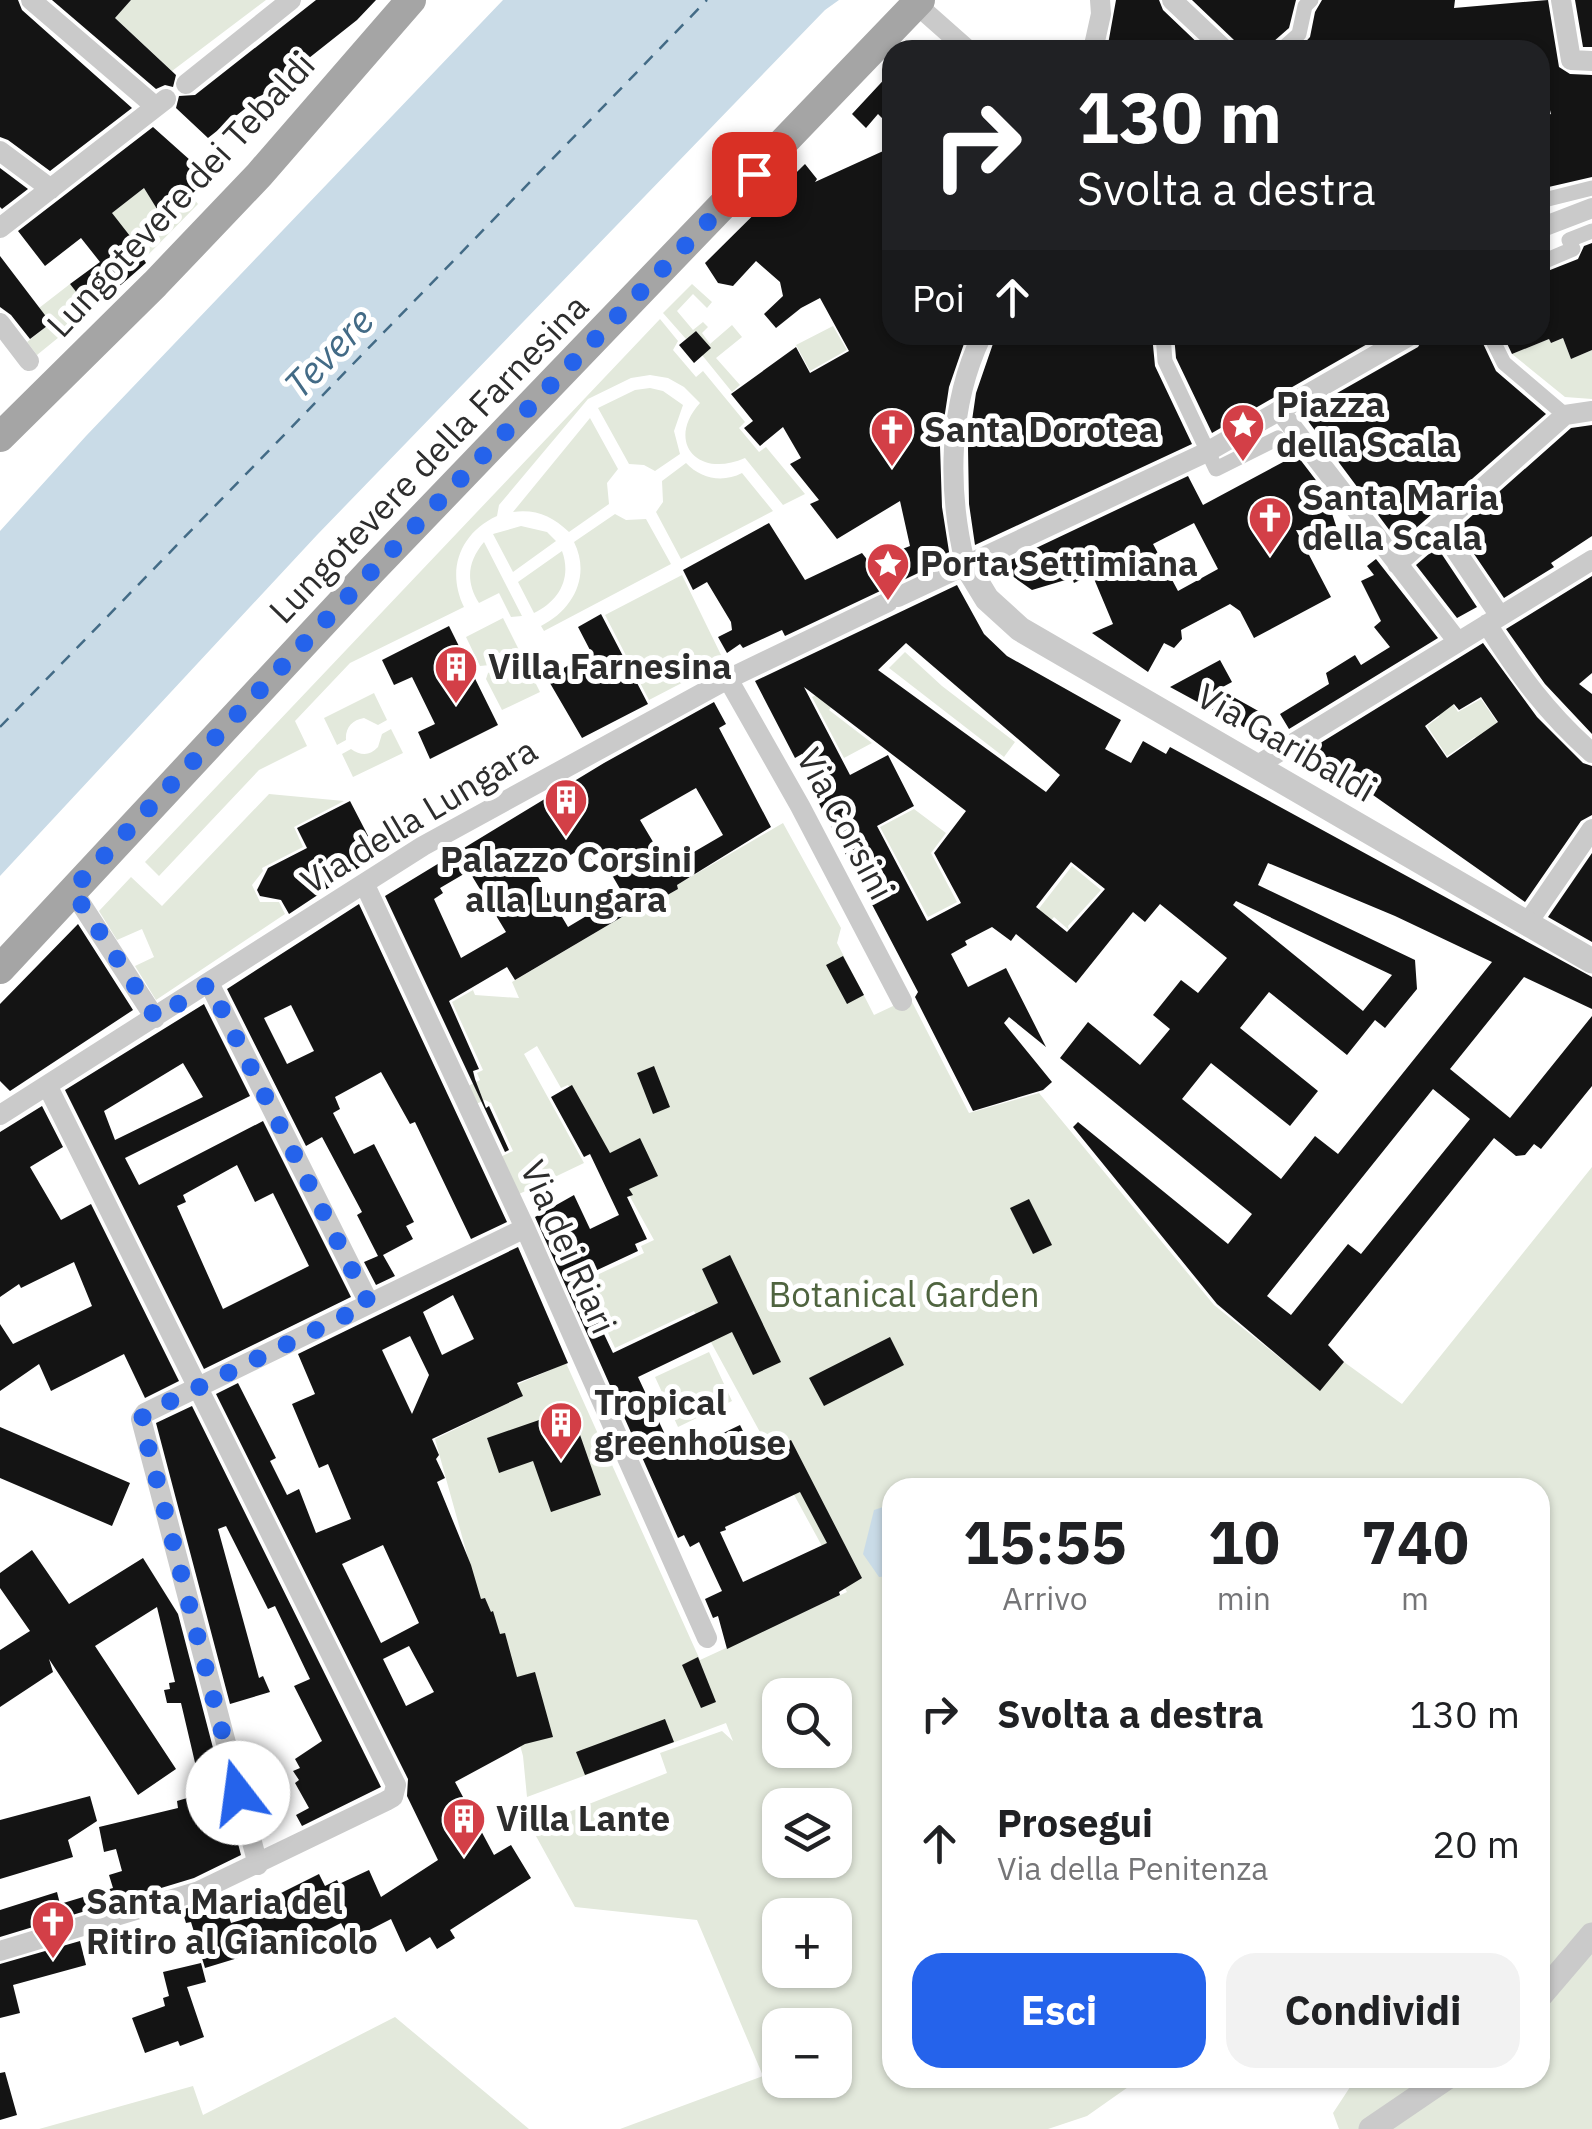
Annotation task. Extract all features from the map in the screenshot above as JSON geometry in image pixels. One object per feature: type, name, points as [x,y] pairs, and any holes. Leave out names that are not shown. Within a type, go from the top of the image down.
[{"type":"main road","name":"Lungotevere dei Tebaldi","points":[[0,437],[246,189],[412,0]]},
{"type":"main road","name":"Lungotevere della Farnesina","points":[[0,969],[385,557],[918,2]]},
{"type":"street","points":[[0,228],[161,103],[31,0]]},
{"type":"street","points":[[186,84],[291,0]]},
{"type":"street","points":[[1095,40],[1100,0]]},
{"type":"street","points":[[1172,0],[1214,40]]},
{"type":"street","points":[[1292,40],[1298,34],[1304,6],[1311,0]]},
{"type":"street","points":[[1561,0],[1571,60],[1592,61]]},
{"type":"street","points":[[918,2],[958,40]]},
{"type":"street","points":[[0,152],[52,188]]},
{"type":"street","points":[[1550,198],[1592,188]]},
{"type":"street","points":[[1550,224],[1592,208]]},
{"type":"street","points":[[1550,259],[1572,249],[1569,240],[1592,230]]},
{"type":"street","points":[[0,323],[49,387]]},
{"type":"street","points":[[965,563],[956,513],[955,433],[961,393],[978,345]]},
{"type":"street","points":[[1163,345],[1165,361],[1216,470],[1278,438],[1289,451],[1304,442]]},
{"type":"street","name":"Via della Lungara","points":[[0,1115],[423,846],[728,679],[965,563],[1207,452],[1394,345]]},
{"type":"street","points":[[1495,345],[1504,363],[1565,415]]},
{"type":"street","points":[[1280,411],[1458,642]]},
{"type":"street","points":[[1397,564],[1565,415],[1592,411]]},
{"type":"street","points":[[1439,526],[1542,706],[1592,753]]},
{"type":"street","points":[[1256,766],[1592,560]]},
{"type":"street","name":"Via Garibaldi","points":[[965,563],[986,598],[1012,623],[1592,961]]},
{"type":"street","name":"Via Corsini","points":[[728,679],[902,1001]]},
{"type":"street","points":[[1526,925],[1592,828]]},
{"type":"street","name":"Via dei Riari","points":[[365,885],[525,1228],[707,1638]]},
{"type":"street","points":[[72,890],[156,1018]]},
{"type":"street","points":[[209,984],[369,1304]]},
{"type":"street","points":[[0,1126],[48,1086],[396,1784],[386,1801],[258,1865],[173,1900],[0,1951]]},
{"type":"street","points":[[258,1865],[140,1424],[146,1413],[525,1228]]},
{"type":"street","points":[[1550,1984],[1592,1936]]},
{"type":"street","points":[[1371,2129],[1431,2088]]},
{"type":"green space","points":[[131,0],[266,0],[172,71],[115,18]]},
{"type":"green space","points":[[183,186],[198,204],[144,259],[112,213],[144,188],[157,208]]},
{"type":"green space","points":[[70,284],[91,311],[37,355],[27,342],[51,323],[39,308]]},
{"type":"green space","points":[[692,284],[712,302],[707,308],[693,294],[677,311],[693,330],[703,322],[708,327],[702,333],[710,344],[732,325],[742,337],[716,358],[740,385],[732,392],[702,355],[710,348],[696,331],[686,339],[663,313]]},
{"type":"green space","points":[[660,319],[678,341],[673,350],[696,377],[703,371],[745,422],[739,428],[759,452],[766,447],[805,494],[783,505],[745,458],[713,464],[692,453],[686,443],[686,431],[700,403],[668,378],[631,378],[588,399],[499,505],[497,516],[484,523],[466,543],[456,580],[464,607],[350,663],[295,721],[307,746],[259,770],[159,876],[145,862]]},
{"type":"green space","points":[[833,326],[847,350],[810,371],[796,345]]},
{"type":"green space","points":[[1563,338],[1571,359],[1592,350],[1592,399],[1565,397],[1512,354]]},
{"type":"green space","points":[[635,390],[663,391],[683,405],[674,431],[680,454],[655,471],[629,464],[598,408]]},
{"type":"green space","points":[[590,418],[618,469],[607,483],[609,504],[569,532],[543,515],[513,512]]},
{"type":"green space","points":[[686,463],[712,478],[742,473],[773,511],[681,559],[656,512],[663,502],[662,481]]},
{"type":"green space","points":[[615,514],[626,520],[646,519],[671,564],[544,631],[541,626],[562,611],[576,591],[581,567],[574,542]]},
{"type":"green space","points":[[521,526],[547,532],[556,541],[513,572],[493,534]]},
{"type":"green space","points":[[484,542],[522,616],[511,617],[499,593],[479,603],[470,571]]},
{"type":"green space","points":[[562,551],[565,570],[561,588],[534,613],[518,582]]},
{"type":"green space","points":[[682,575],[724,661],[649,700],[605,615]]},
{"type":"green space","points":[[503,618],[519,650],[510,655],[494,654],[490,665],[480,666],[466,637]]},
{"type":"green space","points":[[905,652],[1015,742],[1004,757],[889,668]]},
{"type":"green space","points":[[522,656],[540,692],[502,710],[486,679],[488,673],[510,671],[514,660]]},
{"type":"green space","points":[[854,677],[829,710],[872,743],[844,758],[812,697]]},
{"type":"green space","points":[[374,693],[387,720],[378,725],[364,718],[356,721],[348,728],[346,740],[337,745],[324,718]]},
{"type":"green space","points":[[1481,699],[1506,735],[1485,750],[1475,737],[1447,756],[1427,726],[1439,717],[1436,712],[1451,701],[1458,712]]},
{"type":"green space","points":[[391,729],[403,753],[353,777],[342,754],[351,749],[362,754],[372,752],[382,734]]},
{"type":"green space","points":[[269,794],[344,801],[294,827],[303,847],[262,868],[252,885],[260,902],[279,902],[285,914],[156,1000],[135,966],[154,957],[142,929],[117,940],[99,911],[131,877],[162,906]]},
{"type":"green space","points":[[914,809],[946,833],[931,853],[957,902],[928,917],[880,827]]},
{"type":"green space","name":"Botanical Garden","points":[[783,823],[841,928],[837,943],[874,1015],[910,998],[969,1113],[1039,1093],[1214,1305],[1320,1390],[1344,1362],[1402,1404],[1592,1167],[1592,2129],[1339,2129],[1333,2113],[1349,2088],[1550,2088],[1550,1478],[882,1478],[882,2088],[1127,2088],[1087,2116],[1048,2129],[620,2129],[762,2076],[762,2098],[852,2098],[852,2008],[762,2008],[762,2074],[697,1920],[575,1907],[531,1827],[667,1773],[660,1753],[722,1731],[733,1741],[726,1723],[527,1797],[523,1756],[435,1439],[521,1397],[516,1385],[566,1363],[700,1660],[847,1592],[694,1311],[615,1348],[584,1281],[644,1253],[641,1246],[654,1240],[568,1085],[561,1088],[537,1046],[524,1054],[584,1163],[517,1195],[500,1157],[513,1151],[491,1103],[485,1100],[476,1104],[468,1086],[480,1080],[477,1073],[483,1070],[452,1002],[473,990],[475,995],[519,998],[512,982],[632,911],[635,914]]},
{"type":"green space","points":[[1072,866],[1101,890],[1068,926],[1069,930],[1054,917],[1032,943],[1020,933]]},
{"type":"green space","points":[[709,1352],[732,1401],[678,1427],[655,1377]]},
{"type":"green space","points":[[395,2017],[529,2129],[39,2129],[193,2086],[203,2115]]},
{"type":"water","name":"Tevere","points":[[503,0],[839,0],[825,10],[317,535],[0,876],[0,531]]},
{"type":"water","points":[[882,1507],[882,1577],[863,1554],[874,1510]]},
{"type":"building","points":[[0,0],[18,0],[22,10],[132,108],[50,171],[0,137]]},
{"type":"building","points":[[52,0],[131,0],[115,18],[176,75],[173,87],[156,89]]},
{"type":"building","points":[[316,0],[376,0],[357,20],[208,138],[176,108],[179,96],[195,95]]},
{"type":"building","points":[[1116,0],[1159,0],[1163,10],[1194,40],[1109,40]]},
{"type":"building","points":[[1192,0],[1296,0],[1289,28],[1275,40],[1234,40]]},
{"type":"building","points":[[1322,0],[1455,0],[1454,8],[1548,0],[1559,67],[1570,74],[1592,75],[1592,177],[1550,187],[1550,40],[1307,40]]},
{"type":"building","points":[[1575,0],[1592,0],[1592,47],[1583,47]]},
{"type":"building","points":[[882,82],[882,118],[878,114],[866,128],[852,114]]},
{"type":"building","points":[[153,127],[209,177],[192,194],[183,186],[157,209],[144,188],[112,213],[146,263],[91,311],[70,284],[100,262],[81,238],[45,266],[18,231]]},
{"type":"building","points":[[882,152],[882,345],[964,345],[949,387],[940,446],[942,507],[950,558],[785,636],[782,630],[743,648],[740,644],[727,653],[718,637],[732,630],[731,622],[707,582],[693,590],[683,570],[769,523],[805,580],[862,553],[869,562],[910,546],[900,501],[837,539],[810,504],[819,500],[790,464],[801,458],[783,427],[760,446],[744,428],[753,421],[731,394],[796,347],[810,373],[849,351],[820,298],[776,328],[764,314],[783,296],[780,282],[756,261],[733,286],[718,283],[705,263],[805,164],[817,179],[815,182]]},
{"type":"building","points":[[0,168],[28,189],[2,209],[0,207]]},
{"type":"building","points":[[1592,243],[1592,350],[1571,359],[1563,338],[1550,341],[1550,270],[1578,259],[1584,246]]},
{"type":"building","points":[[0,256],[51,323],[30,339],[0,307]]},
{"type":"building","points":[[696,331],[711,348],[694,363],[679,345]]},
{"type":"building","points":[[993,345],[1153,345],[1155,366],[1192,444],[975,545],[969,504],[968,448],[976,393]]},
{"type":"building","points":[[1175,345],[1366,345],[1212,433],[1176,358]]},
{"type":"building","points":[[1484,345],[1496,371],[1546,414],[1399,543],[1302,413],[1418,347]]},
{"type":"building","points":[[1508,345],[1534,345],[1512,354]]},
{"type":"building","points":[[1592,425],[1592,536],[1551,563],[1554,567],[1504,598],[1457,529],[1571,428]]},
{"type":"building","points":[[1299,458],[1325,492],[1338,532],[1296,530],[1331,597],[1254,638],[1240,611],[1230,604],[1181,630],[1182,639],[1174,648],[1164,643],[1148,672],[1092,633],[1113,624],[1092,574],[1074,583],[1072,578],[1032,590],[998,566],[1188,476],[1203,505],[1285,461]],"holes":[[[1194,523],[1218,569],[1178,591],[1153,544]]]},
{"type":"building","points":[[1437,547],[1477,607],[1457,618],[1416,565]]},
{"type":"building","points":[[1376,559],[1438,638],[1289,729],[1280,714],[1329,684],[1326,673],[1355,655],[1361,665],[1390,647],[1374,627],[1381,621],[1361,581],[1374,575],[1367,566]]},
{"type":"building","points":[[1592,576],[1592,673],[1579,684],[1592,694],[1592,734],[1545,684],[1506,629]]},
{"type":"building","points":[[957,585],[984,634],[1007,656],[1121,720],[1105,749],[1131,763],[1143,741],[1166,754],[1170,747],[1592,977],[1592,1009],[1524,977],[1450,1069],[1510,1118],[1592,1016],[1592,1086],[1541,1149],[1534,1144],[1525,1155],[1516,1156],[1494,1138],[1328,1345],[1344,1362],[1320,1391],[1217,1304],[1073,1127],[1078,1122],[1228,1244],[1252,1214],[1060,1058],[1088,1022],[1140,1065],[1170,1029],[1153,1015],[1181,980],[1198,993],[1227,958],[1160,904],[1145,922],[1133,912],[1076,983],[1016,934],[1011,941],[992,927],[965,941],[967,945],[951,954],[968,987],[1006,968],[1046,1047],[1009,1017],[1004,1023],[1052,1082],[1043,1090],[973,1111],[915,997],[918,992],[814,794],[821,790],[802,754],[795,758],[755,681]],"holes":[[[906,643],[1060,775],[1046,792],[878,670]],[[804,687],[966,811],[934,853],[961,903],[927,921],[877,826],[914,806],[888,755],[850,775]],[[1071,862],[1105,889],[1067,932],[1036,907]],[[1268,863],[1492,962],[1338,1154],[1315,1136],[1281,1179],[1182,1099],[1211,1063],[1290,1126],[1318,1091],[1240,1028],[1269,992],[1347,1055],[1375,1020],[1385,1028],[1417,989],[1415,960],[1258,885]],[[1236,901],[1392,975],[1363,1011],[1233,905]],[[1433,1089],[1470,1119],[1361,1254],[1348,1244],[1291,1315],[1267,1296]]]},
{"type":"building","points":[[601,614],[648,704],[582,738],[547,678],[591,652],[578,627]]},
{"type":"building","name":"Villa Farnesina","points":[[449,626],[498,725],[430,759],[418,732],[435,724],[412,677],[394,685],[382,660]]},
{"type":"building","points":[[1483,643],[1537,717],[1583,763],[1592,766],[1592,815],[1581,821],[1525,902],[1309,750]],"holes":[[[1481,697],[1498,722],[1447,758],[1425,726],[1454,704],[1459,710]]]},
{"type":"building","points":[[1220,660],[1232,682],[1219,689],[1269,717],[1262,737],[1170,687]]},
{"type":"building","name":"Palazzo Corsini alla Lungara","points":[[714,702],[726,724],[719,728],[771,827],[677,885],[678,889],[634,914],[632,911],[515,980],[507,967],[449,1001],[479,1069],[473,1071],[475,1079],[509,1150],[505,1152],[385,896],[604,763]],"holes":[[[696,788],[723,835],[668,867],[640,820]],[[584,847],[596,868],[605,863],[623,894],[568,927],[537,875]],[[469,871],[506,932],[461,958],[434,899],[443,893],[440,888]]]},
{"type":"building","points":[[350,801],[378,855],[289,914],[281,900],[260,896],[257,890],[268,868],[307,848],[297,828]]},
{"type":"building","points":[[1592,853],[1592,942],[1548,917]]},
{"type":"building","points":[[359,904],[507,1222],[471,1239],[415,1122],[410,1124],[381,1072],[335,1097],[340,1109],[333,1113],[354,1154],[374,1144],[414,1222],[406,1226],[413,1239],[383,1255],[395,1276],[376,1285],[364,1262],[378,1256],[357,1215],[362,1212],[322,1137],[306,1146],[227,989]],"holes":[[[291,1005],[314,1051],[287,1064],[264,1018]]]},
{"type":"building","points":[[78,924],[133,1010],[10,1091],[0,1081],[0,1004]]},
{"type":"building","points":[[843,956],[864,995],[847,1004],[826,965]]},
{"type":"building","points":[[204,1004],[250,1096],[125,1158],[139,1185],[263,1121],[351,1297],[204,1369],[65,1090]],"holes":[[[183,1063],[203,1097],[115,1140],[104,1111]],[[237,1165],[255,1202],[273,1193],[309,1266],[223,1309],[177,1206],[186,1202],[183,1195]]]},
{"type":"building","points":[[654,1066],[670,1107],[653,1114],[637,1073]]},
{"type":"building","points":[[572,1085],[610,1153],[640,1138],[658,1176],[629,1189],[633,1195],[627,1197],[647,1239],[635,1244],[638,1251],[578,1279],[613,1353],[718,1303],[702,1269],[730,1255],[781,1362],[753,1375],[732,1332],[638,1377],[675,1456],[740,1425],[756,1458],[791,1440],[862,1578],[840,1595],[727,1649],[718,1616],[713,1618],[705,1599],[722,1591],[699,1542],[690,1547],[684,1535],[678,1538],[535,1217],[574,1195],[590,1229],[619,1215],[590,1154],[584,1157],[551,1097]],"holes":[[[800,1492],[827,1543],[743,1582],[720,1532]]]},
{"type":"building","points":[[42,1106],[63,1147],[30,1167],[61,1220],[91,1204],[179,1381],[145,1398],[124,1354],[51,1391],[39,1364],[0,1391],[0,1324],[13,1344],[92,1306],[74,1262],[21,1288],[19,1284],[0,1297],[0,1132]]},
{"type":"building","points":[[1029,1199],[1052,1245],[1033,1254],[1010,1208]]},
{"type":"building","points":[[518,1247],[568,1363],[517,1383],[523,1396],[432,1439],[445,1478],[437,1482],[481,1599],[485,1598],[493,1611],[500,1634],[505,1633],[517,1677],[535,1672],[553,1737],[525,1744],[455,1782],[494,1855],[511,1845],[531,1878],[450,1930],[455,1938],[437,1949],[430,1937],[406,1952],[391,1919],[350,1940],[341,1923],[294,1947],[291,1942],[205,1968],[191,1922],[186,1923],[182,1910],[222,1895],[231,1923],[275,1910],[269,1899],[319,1874],[325,1886],[369,1870],[381,1897],[438,1860],[407,1796],[408,1779],[216,1394],[238,1383],[276,1458],[270,1461],[287,1495],[299,1489],[316,1533],[351,1519],[328,1464],[319,1468],[292,1404],[315,1394],[298,1354]],"holes":[[[453,1295],[474,1339],[442,1355],[423,1312]],[[410,1336],[429,1375],[412,1414],[382,1350]],[[383,1545],[419,1623],[381,1643],[342,1564]],[[409,1646],[434,1692],[406,1706],[383,1659]]]},
{"type":"building","points":[[890,1337],[904,1365],[824,1406],[809,1378]]},
{"type":"building","points":[[192,1406],[381,1787],[302,1826],[296,1815],[309,1808],[295,1783],[299,1780],[293,1771],[300,1768],[295,1759],[322,1741],[294,1686],[310,1679],[275,1606],[268,1609],[226,1526],[218,1529],[259,1678],[263,1676],[270,1692],[230,1704],[156,1423]]},
{"type":"building","name":"Tropical greenhouse","points":[[571,1409],[601,1495],[551,1512],[533,1461],[499,1473],[487,1438]]},
{"type":"building","points":[[0,1427],[130,1483],[112,1526],[0,1478]]},
{"type":"building","points":[[32,1550],[69,1604],[143,1558],[178,1614],[241,1855],[194,1878],[0,1937],[0,1910],[57,1892],[60,1904],[113,1888],[109,1875],[122,1871],[116,1849],[104,1852],[99,1827],[178,1808],[177,1801],[194,1796],[208,1818],[181,1703],[167,1703],[164,1690],[175,1682],[157,1607],[95,1646],[176,1769],[138,1795],[49,1659],[53,1672],[0,1707],[0,1650],[30,1631],[0,1588],[0,1573]]},
{"type":"building","points":[[698,1657],[716,1702],[701,1708],[682,1665]]},
{"type":"building","points":[[665,1719],[674,1742],[585,1775],[576,1752]]},
{"type":"building","points":[[90,1796],[97,1821],[68,1840],[73,1857],[0,1879],[0,1820]]},
{"type":"building","points":[[80,1941],[86,1965],[13,1985],[20,2013],[0,2018],[0,1964]]},
{"type":"building","points":[[201,1963],[206,1982],[187,1987],[204,2037],[145,2053],[132,2018],[165,2006],[163,1998],[169,1996],[163,1972]]},
{"type":"building","points":[[5,2072],[17,2115],[0,2120],[0,2073]]},
{"type":"ferry route","points":[[0,727],[707,0]]},
{"type":"place","name":"Piazza della Scala","points":[[1243,463]]},
{"type":"place","name":"Santa Dorotea","points":[[892,468]]},
{"type":"place","name":"Santa Maria della Scala","points":[[1270,556]]},
{"type":"place","name":"Porta Settimiana","points":[[888,602]]},
{"type":"place","name":"Villa Farnesina","points":[[456,705]]},
{"type":"place","name":"Palazzo Corsini alla Lungara","points":[[566,838]]},
{"type":"place","name":"Tropical greenhouse","points":[[561,1461]]},
{"type":"place","name":"Villa Lante","points":[[464,1857]]},
{"type":"place","name":"Santa Maria del Ritiro al Gianicolo","points":[[53,1960]]},
{"type":"route","points":[[238,1793],[141,1419],[146,1413],[369,1304],[209,984],[156,1018],[72,890],[754,174]]}]
